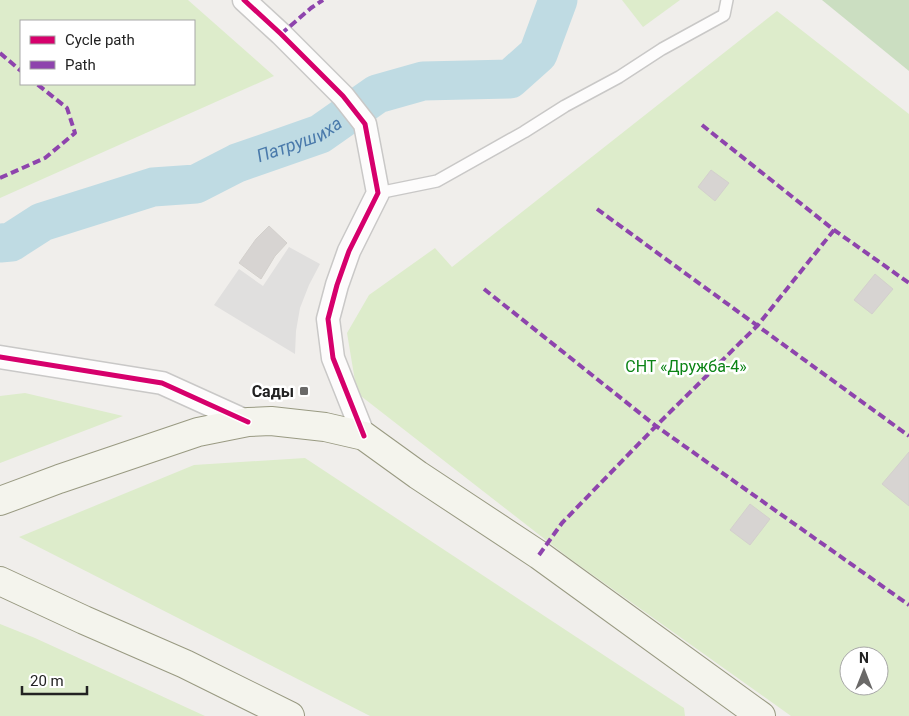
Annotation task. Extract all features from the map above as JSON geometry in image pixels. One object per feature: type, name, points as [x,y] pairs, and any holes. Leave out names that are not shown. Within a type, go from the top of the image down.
[{"type":"main road","points":[[0,500],[198,432],[248,422],[271,421],[325,427],[364,436],[418,476],[539,555],[760,716]]},
{"type":"main road","points":[[0,507],[58,479]]},
{"type":"main road","points":[[0,568],[84,620]]},
{"type":"main road","points":[[0,582],[185,664],[290,716]]},
{"type":"main road","points":[[0,599],[84,620]]},
{"type":"street","points":[[244,0],[343,96],[365,124],[378,193],[349,251],[337,284],[328,319],[333,358],[364,436]]},
{"type":"street","points":[[0,357],[162,383],[248,422]]},
{"type":"lane","points":[[378,193],[437,181],[524,132],[565,106],[619,77],[662,49],[724,15],[727,0]]},
{"type":"green space","points":[[0,0],[188,0],[274,76],[0,198]]},
{"type":"green space","points":[[622,0],[680,0],[643,27]]},
{"type":"green space","points":[[822,0],[909,0],[909,71]]},
{"type":"green space","name":"СНТ «Дружба-4»","points":[[777,11],[909,114],[909,716],[791,716],[569,558],[357,393],[347,333],[369,295],[435,248],[452,267]]},
{"type":"green space","points":[[25,393],[123,416],[0,463],[0,396]]},
{"type":"green space","points":[[305,458],[684,708],[685,716],[370,716],[19,537],[194,465]]},
{"type":"green space","points":[[0,624],[35,638],[205,716],[0,716]]},
{"type":"shaded area","points":[[289,247],[320,264],[300,308],[295,354],[214,305],[239,269],[263,286]]},
{"type":"building","points":[[711,170],[729,183],[715,201],[698,187]]},
{"type":"building","points":[[269,226],[287,243],[275,256],[261,279],[239,263],[256,239]]},
{"type":"building","points":[[875,274],[893,289],[872,314],[854,300]]},
{"type":"building","points":[[909,452],[909,506],[882,484]]},
{"type":"building","points":[[750,504],[770,519],[750,545],[730,530]]},
{"type":"waterway","name":"Патрушиха","points":[[0,243],[11,242],[42,222],[153,187],[196,184],[237,163],[320,134],[377,94],[423,81],[510,79],[538,54],[558,0]]},
{"type":"marked path","points":[[281,34],[323,0]]},
{"type":"marked path","points":[[0,53],[20,70]]},
{"type":"marked path","points":[[0,178],[45,158],[75,133],[67,108],[38,85]]},
{"type":"marked path","points":[[702,125],[834,230],[909,283]]},
{"type":"marked path","points":[[597,209],[909,436]]},
{"type":"marked path","points":[[539,555],[562,523],[758,325],[834,230]]},
{"type":"marked path","points":[[484,289],[656,426],[909,605]]},
{"type":"cycle path","points":[[244,0],[343,96],[365,124],[378,193],[349,251],[328,319],[333,358],[364,436]]},
{"type":"cycle path","points":[[0,357],[162,383],[248,422]]},
{"type":"place","name":"Сады","points":[[304,391]]}]
